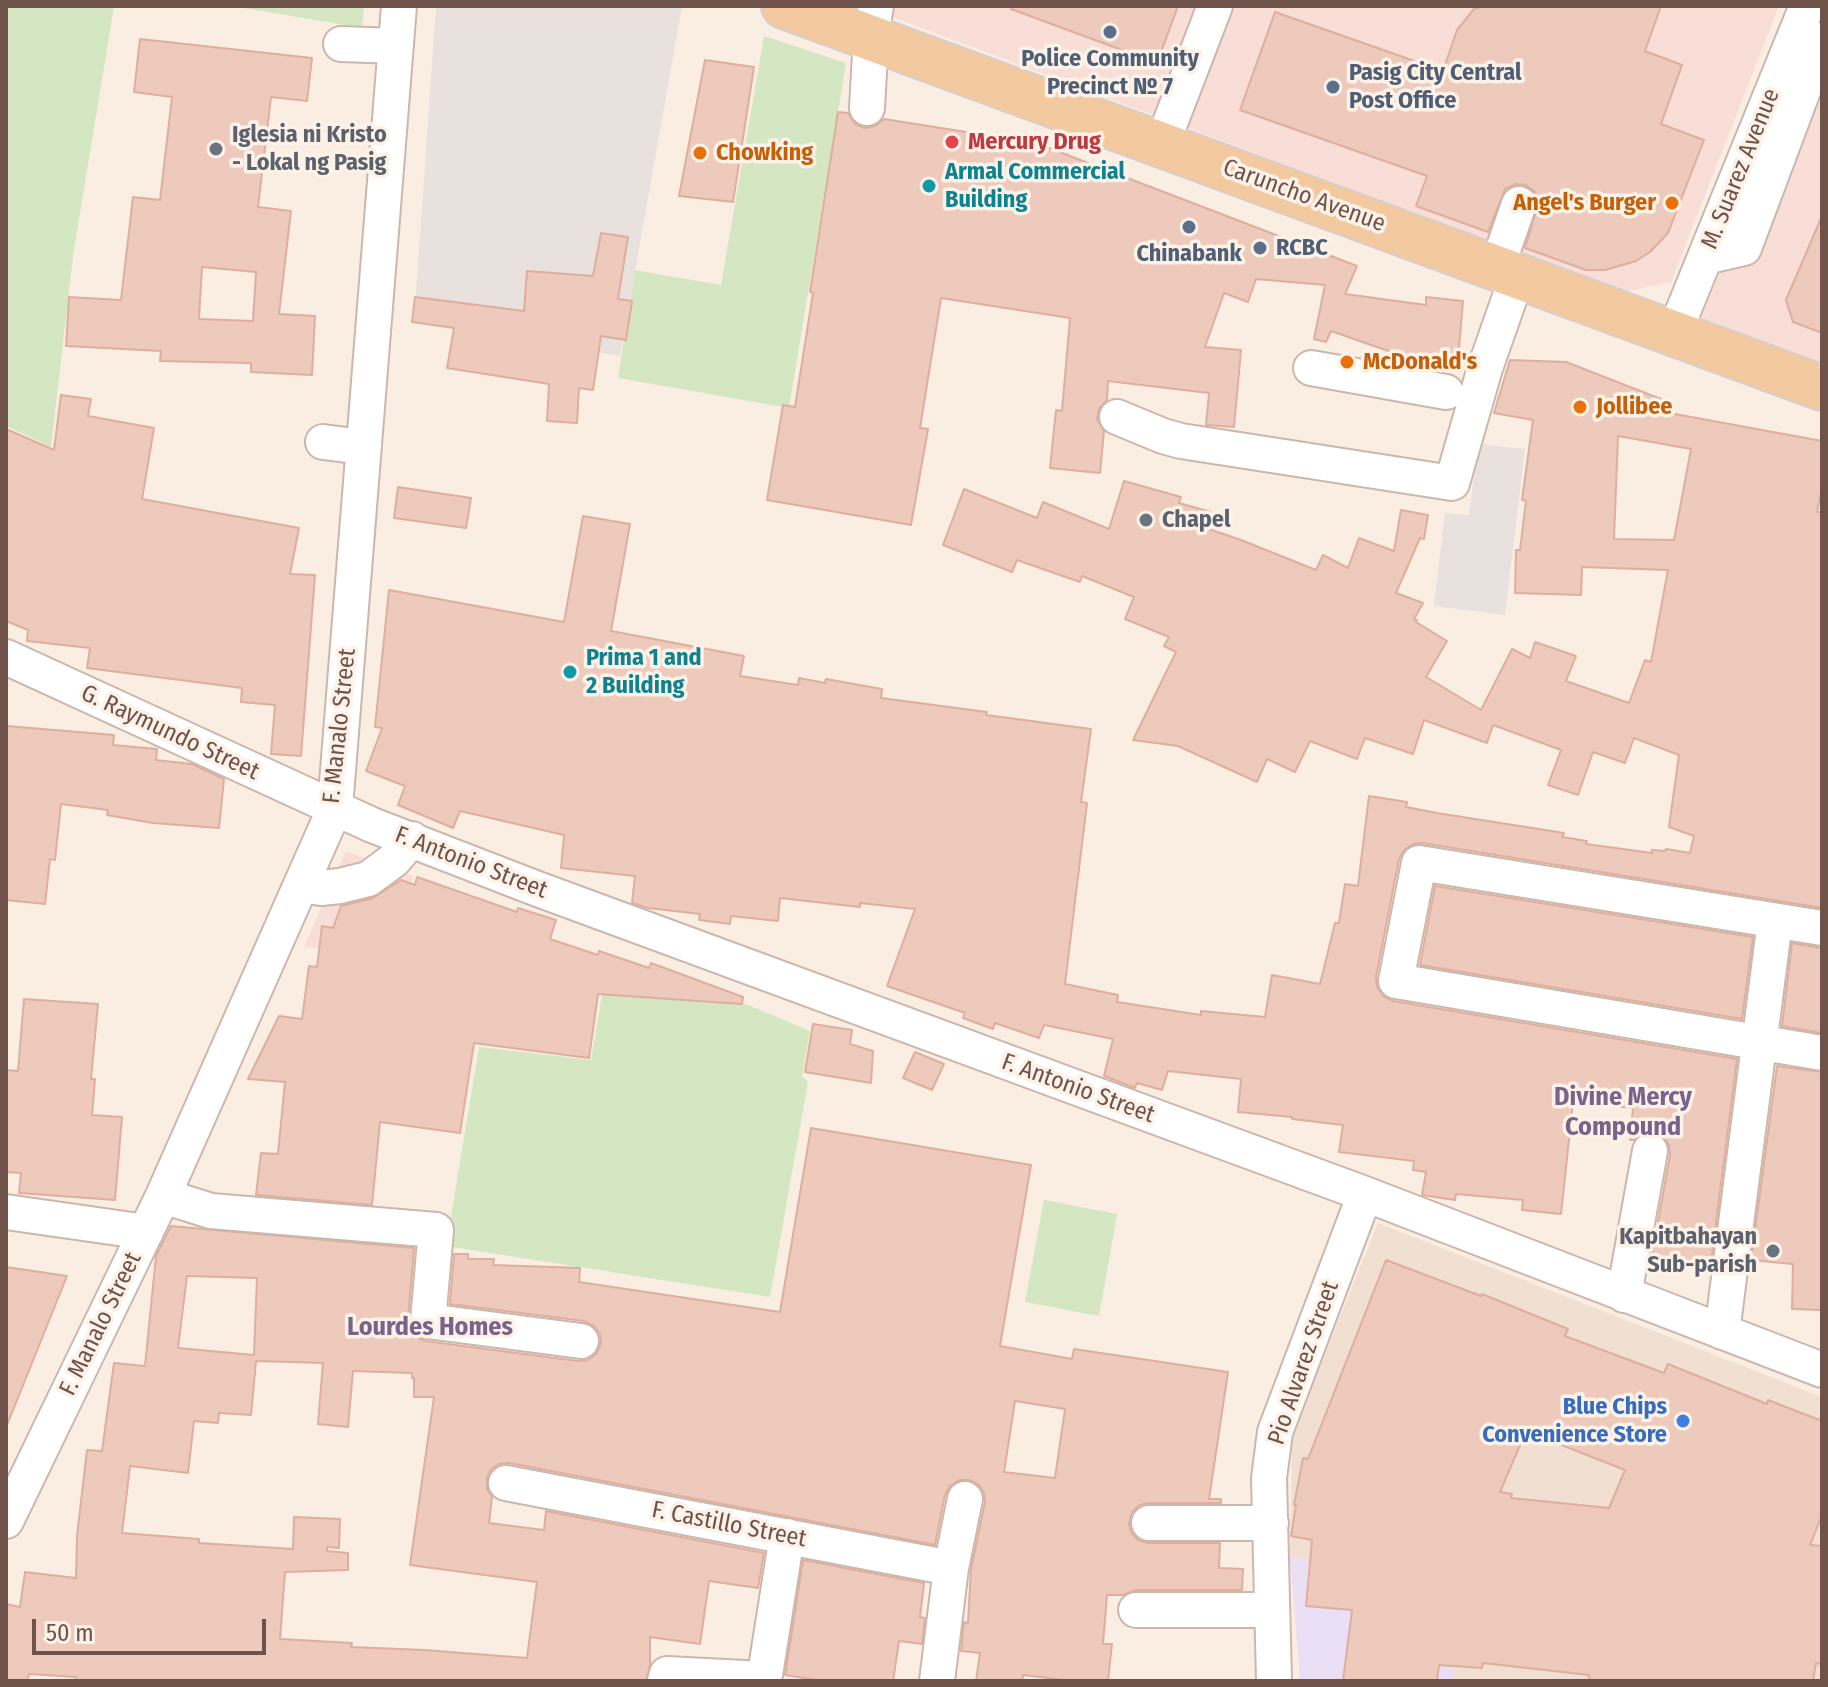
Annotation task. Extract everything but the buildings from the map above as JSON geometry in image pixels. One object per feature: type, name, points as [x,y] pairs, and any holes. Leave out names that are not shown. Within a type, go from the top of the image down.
[{"type":"main road","name":"Caruncho Avenue","points":[[784,6],[874,21],[1162,144],[1675,331],[1822,388]]},
{"type":"street","name":"F. Manalo Street","points":[[6,1521],[22,1451],[146,1232],[335,808],[399,6]]},
{"type":"street","points":[[1162,144],[1215,6]]},
{"type":"street","name":"M. Suarez Avenue","points":[[1675,331],[1807,6]]},
{"type":"street","points":[[867,108],[874,21]]},
{"type":"street","points":[[1705,257],[1744,248],[1822,40]]},
{"type":"street","points":[[341,44],[396,46]]},
{"type":"street","points":[[1780,71],[1791,122]]},
{"type":"street","points":[[1117,417],[1181,441],[1452,483],[1485,368],[1508,270],[1519,204]]},
{"type":"street","points":[[1311,368],[1446,392]]},
{"type":"street","points":[[323,442],[363,447]]},
{"type":"street","name":"G. Raymundo Street","points":[[6,657],[335,808]]},
{"type":"street","name":"F. Antonio Street","points":[[335,808],[535,888],[1365,1194],[1822,1370]]},
{"type":"street","points":[[301,885],[321,888],[368,879],[394,860],[412,839]]},
{"type":"street","points":[[1822,928],[1419,863],[1396,981],[1822,1053]]},
{"type":"street","points":[[1722,1332],[1775,921]]},
{"type":"street","points":[[1624,1295],[1650,1151]]},
{"type":"street","name":"Pio Alvarez Street","points":[[1274,1681],[1269,1478],[1275,1432],[1365,1194]]},
{"type":"street","points":[[163,1196],[211,1211],[436,1230],[428,1321],[581,1341]]},
{"type":"street","points":[[6,1212],[146,1232]]},
{"type":"street","name":"F. Castillo Street","points":[[506,1483],[951,1568]]},
{"type":"street","points":[[937,1681],[951,1568],[965,1499]]},
{"type":"street","points":[[1149,1523],[1271,1523]]},
{"type":"street","points":[[665,1681],[667,1674],[764,1680],[787,1536]]},
{"type":"street","points":[[1136,1610],[1271,1610]]},
{"type":"shaded area","points":[[436,6],[682,6],[620,356],[414,322]]},
{"type":"shaded area","points":[[863,6],[1779,6],[1671,282],[1624,292]]},
{"type":"shaded area","points":[[1822,19],[1822,364],[1701,319]]},
{"type":"shaded area","points":[[1478,444],[1525,449],[1505,615],[1434,606],[1445,513],[1469,515]]},
{"type":"shaded area","points":[[346,851],[413,876],[393,957],[304,947]]},
{"type":"shaded area","points":[[1378,1223],[1822,1397],[1822,1681],[1452,1681],[1460,1613],[1290,1558],[1292,1435]]},
{"type":"shaded area","points":[[1290,1558],[1384,1567],[1461,1613],[1452,1681],[1300,1681]]},
{"type":"green space","points":[[6,6],[114,6],[73,256],[51,447],[6,426]]},
{"type":"green space","points":[[233,6],[364,6],[362,28]]},
{"type":"green space","points":[[764,36],[846,63],[789,408],[618,378],[635,270],[721,285]]},
{"type":"green space","points":[[602,995],[746,1004],[810,1031],[802,1076],[808,1082],[770,1297],[446,1246],[479,1047],[591,1060]]},
{"type":"green space","points":[[1044,1200],[1117,1214],[1099,1316],[1025,1302]]},
{"type":"place","name":"Police Community Precinct № 7","points":[[1110,32]]},
{"type":"place","name":"Pasig City Central Post Office","points":[[1333,87]]},
{"type":"place","name":"Mercury Drug","points":[[952,142]]},
{"type":"place","name":"Iglesia ni Kristo - Lokal ng Pasig","points":[[216,149]]},
{"type":"place","name":"Chowking","points":[[700,153]]},
{"type":"place","name":"Armal Commercial Building","points":[[929,186]]},
{"type":"place","name":"Angel's Burger","points":[[1672,203]]},
{"type":"place","name":"Chinabank","points":[[1189,227]]},
{"type":"place","name":"RCBC","points":[[1260,248]]},
{"type":"place","name":"McDonald's","points":[[1347,362]]},
{"type":"place","name":"Jollibee","points":[[1580,407]]},
{"type":"place","name":"Chapel","points":[[1146,520]]},
{"type":"place","name":"Prima 1 and 2 Building","points":[[570,672]]},
{"type":"place","name":"Kapitbahayan Sub-parish","points":[[1773,1251]]},
{"type":"place","name":"Blue Chips Convenience Store","points":[[1683,1421]]},
{"type":"district","name":"Divine Mercy Compound","points":[[1623,1113]]},
{"type":"district","name":"Lourdes Homes","points":[[430,1328]]}]
